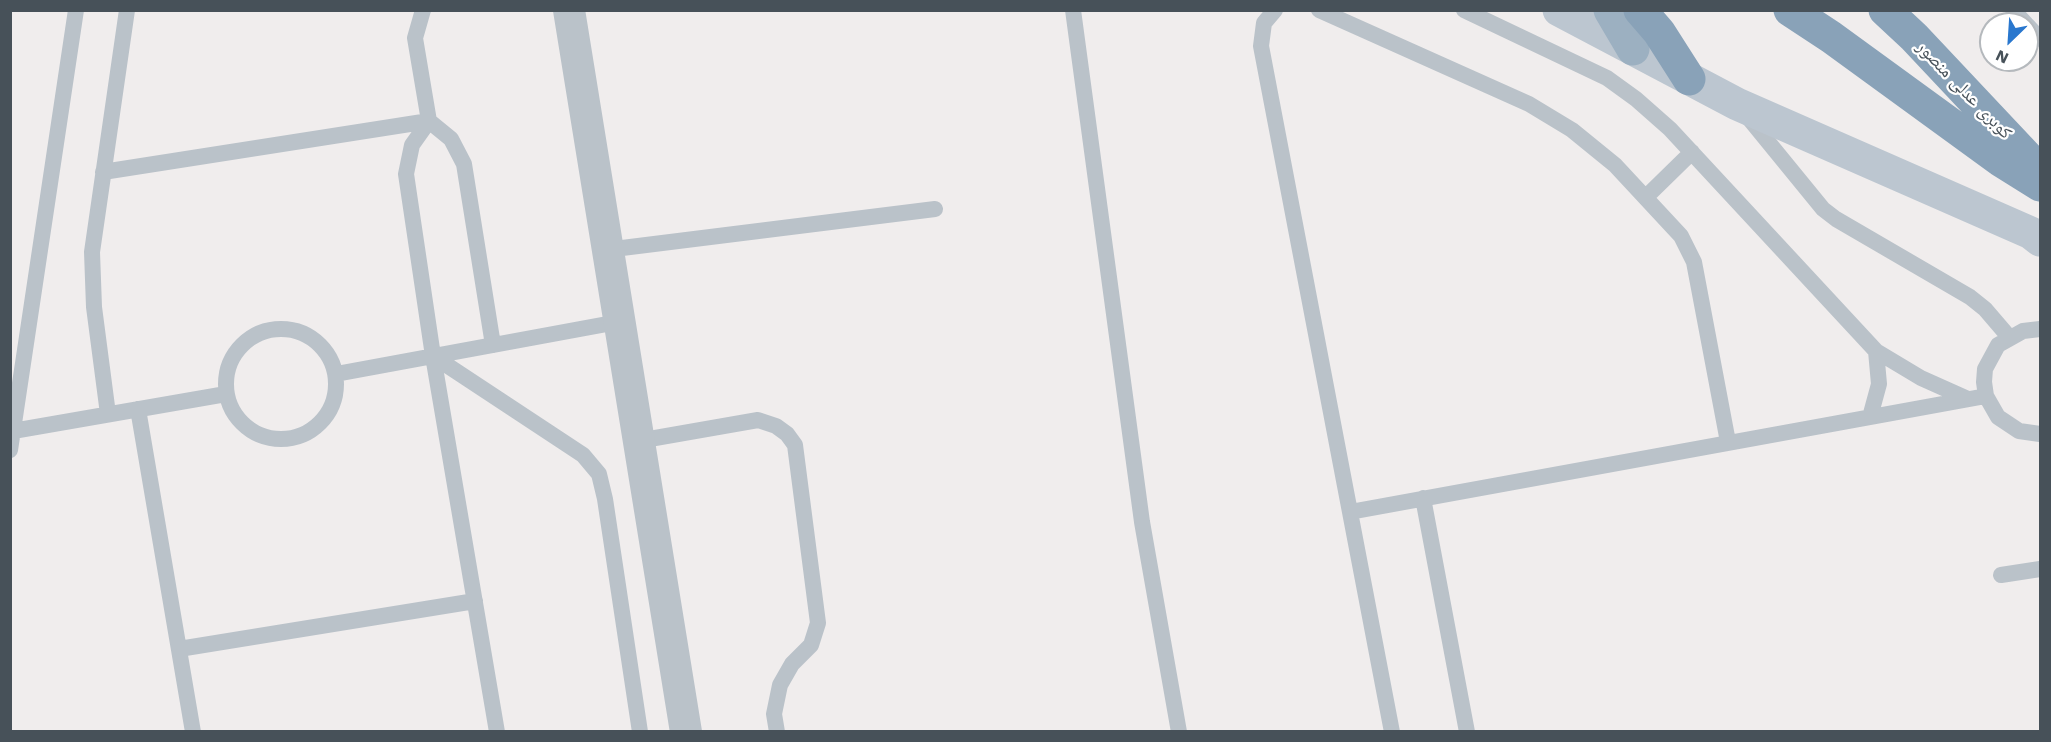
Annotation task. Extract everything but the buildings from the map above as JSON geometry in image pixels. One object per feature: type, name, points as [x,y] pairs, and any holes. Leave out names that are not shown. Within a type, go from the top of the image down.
[{"type":"highway","points":[[1610,10],[1633,50]]},
{"type":"highway","points":[[1640,10],[1665,39],[1689,80]]},
{"type":"highway","points":[[1790,10],[1825,24],[2000,160],[2040,185]]},
{"type":"highway","name":"كوبرى عدلى منصور","points":[[1885,10],[1914,37],[2040,171]]},
{"type":"main road","points":[[1559,10],[1737,104],[2031,233],[2040,240]]},
{"type":"street","points":[[569,10],[686,732]]},
{"type":"lane","points":[[10,450],[76,10]]},
{"type":"lane","points":[[108,414],[92,280],[92,252],[102,172],[128,10]]},
{"type":"lane","points":[[423,10],[415,38],[429,121],[451,139],[464,164],[493,345]]},
{"type":"lane","points":[[1073,10],[1142,522],[1179,732]]},
{"type":"lane","points":[[1275,10],[1264,23],[1261,46],[1392,732]]},
{"type":"lane","points":[[1319,10],[1530,104],[1594,147],[1646,197],[1681,236],[1694,262],[1728,442]]},
{"type":"lane","points":[[1464,10],[1607,78],[1653,113],[1876,351],[1921,378],[1968,399]]},
{"type":"lane","points":[[1737,104],[1823,208],[1836,219],[1970,297],[1985,309],[2009,336]]},
{"type":"lane","points":[[102,172],[429,121]]},
{"type":"lane","points":[[429,121],[412,146],[406,174],[433,357],[497,732]]},
{"type":"lane","points":[[1646,197],[1692,153]]},
{"type":"lane","points":[[606,249],[935,209]]},
{"type":"lane","points":[[336,374],[618,322]]},
{"type":"lane","points":[[2040,329],[2009,336],[1998,345],[1988,362],[1984,382],[1986,396],[1991,407],[2007,425],[2019,431],[2040,434]]},
{"type":"lane","points":[[295,330],[310,336],[322,346],[331,359],[336,374],[337,390],[333,406],[325,420],[313,430],[299,437],[268,438],[253,432],[240,422],[231,409],[226,394],[226,378],[238,349],[249,338],[264,331],[295,330]]},
{"type":"lane","points":[[1870,417],[1880,384],[1876,351]]},
{"type":"lane","points":[[433,357],[584,455],[599,474],[605,499],[640,732]]},
{"type":"lane","points":[[13,431],[226,394]]},
{"type":"lane","points":[[1350,512],[1986,396]]},
{"type":"lane","points":[[138,409],[193,732]]},
{"type":"lane","points":[[638,441],[758,420],[776,426],[795,445],[818,623],[811,645],[792,664],[780,685],[774,714],[777,732]]},
{"type":"lane","points":[[1423,498],[1467,732]]},
{"type":"lane","points":[[2001,575],[2040,569]]},
{"type":"lane","points":[[178,649],[474,601]]}]
